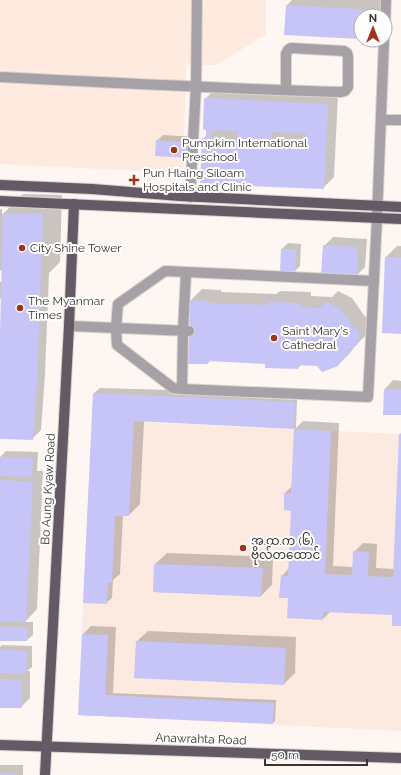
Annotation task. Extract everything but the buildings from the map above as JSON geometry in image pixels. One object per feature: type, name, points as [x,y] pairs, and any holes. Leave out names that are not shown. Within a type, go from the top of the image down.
[{"type":"main road","points":[[0,185],[92,189],[190,197],[401,207]]},
{"type":"main road","points":[[90,204],[92,189]]},
{"type":"main road","points":[[179,209],[180,196]]},
{"type":"main road","points":[[0,201],[401,219]]},
{"type":"main road","name":"Bo Aung Kyaw Road","points":[[45,775],[74,204]]},
{"type":"main road","name":"Anawrahta Road","points":[[0,745],[401,758]]},
{"type":"street","points":[[190,197],[196,87],[197,0]]},
{"type":"street","points":[[0,77],[196,87],[341,92],[348,87],[347,53],[344,51],[291,48],[286,54],[286,90]]},
{"type":"street","points":[[374,281],[165,271],[118,304],[116,328],[117,345],[173,388],[368,397],[378,206],[384,48]]},
{"type":"street","points":[[381,120],[401,120]]},
{"type":"street","points":[[182,389],[186,331],[186,272]]},
{"type":"street","points":[[69,326],[186,331]]},
{"type":"shaded area","points":[[0,0],[266,0],[266,34],[217,65],[186,65],[183,173],[0,164]]},
{"type":"shaded area","name":"အ.ထ.က (၆) ဗိုလ်တထောင်","points":[[92,420],[401,434],[401,731],[78,715]]},
{"type":"place","name":"Pumpkim International Preschool","points":[[174,150]]},
{"type":"place","name":"Pun Hlaing Siloam Hospitals and Clinic","points":[[134,180]]},
{"type":"place","name":"City Shine Tower","points":[[22,248]]},
{"type":"place","name":"The Myanmar Times","points":[[20,308]]},
{"type":"place","name":"Saint Mary's Cathedral","points":[[274,338]]},
{"type":"place","name":"အ.ထ.က (၆) ဗိုလ်တထောင်","points":[[243,548]]}]
